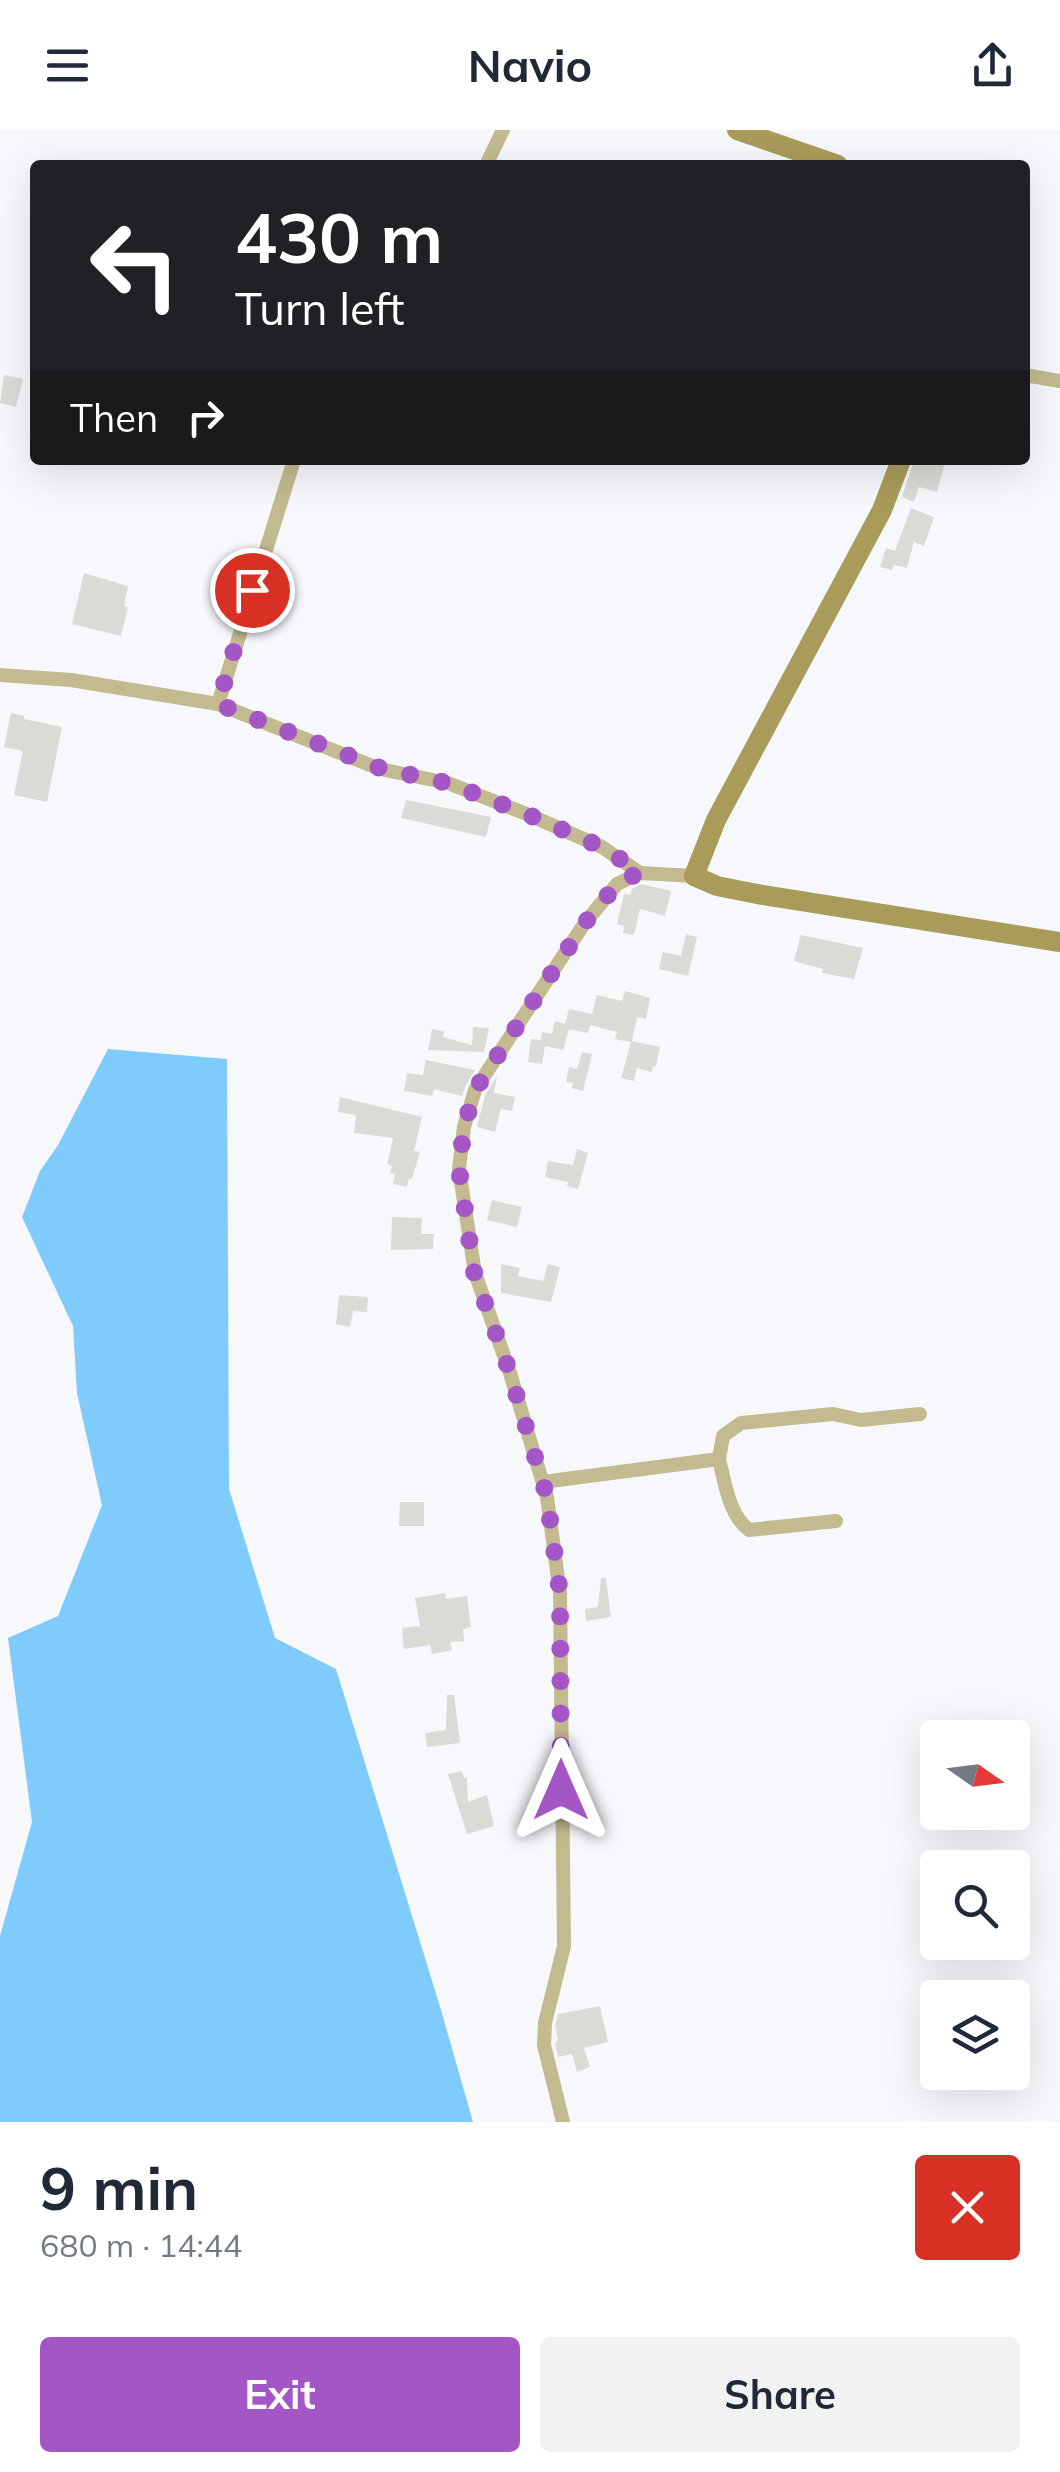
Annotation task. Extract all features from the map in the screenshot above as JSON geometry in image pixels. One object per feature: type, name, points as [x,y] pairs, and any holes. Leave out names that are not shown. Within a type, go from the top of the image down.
[{"type":"main road","points":[[737,130],[824,160]]},
{"type":"main road","points":[[900,465],[882,510],[716,820],[694,876],[718,886],[757,894],[1060,942]]},
{"type":"street","points":[[488,160],[503,130]]},
{"type":"street","points":[[1030,376],[1060,381]]},
{"type":"street","points":[[218,704],[292,465]]},
{"type":"street","points":[[0,676],[71,680],[218,704],[380,768],[448,783],[602,847],[640,872],[694,876]]},
{"type":"street","points":[[563,2122],[544,2045],[545,2023],[564,1946],[560,1593],[547,1497],[510,1373],[474,1272],[459,1169],[464,1127],[475,1090],[584,924],[617,884],[640,872]]},
{"type":"street","points":[[836,1521],[749,1530],[740,1524],[719,1459],[723,1436],[741,1424],[833,1414],[861,1420],[920,1414]]},
{"type":"street","points":[[543,1482],[719,1459]]},
{"type":"water","points":[[108,1049],[227,1059],[229,1489],[275,1638],[336,1669],[473,2122],[0,2122],[0,1936],[32,1822],[8,1638],[58,1616],[102,1505],[77,1393],[73,1326],[22,1217],[40,1171],[58,1145]]},
{"type":"building","points":[[4,375],[23,379],[16,407],[0,403]]},
{"type":"building","points":[[912,465],[944,465],[937,492],[919,487],[914,502],[902,497]]},
{"type":"building","points":[[911,508],[934,517],[924,546],[914,542],[907,568],[880,567],[886,548],[895,551]]},
{"type":"building","points":[[84,573],[128,586],[121,636],[72,624]]},
{"type":"building","points":[[11,713],[62,727],[47,802],[14,795],[23,751],[4,747]]},
{"type":"building","points":[[406,800],[491,817],[486,837],[401,818]]},
{"type":"building","points":[[641,884],[671,891],[665,916],[640,909],[634,935],[623,933],[624,926],[617,924],[624,894],[630,895]]},
{"type":"building","points":[[686,934],[697,937],[688,976],[659,969],[663,952],[681,956]]},
{"type":"building","points":[[801,935],[863,948],[854,979],[822,973],[823,969],[794,961]]},
{"type":"building","points":[[625,991],[650,998],[646,1019],[637,1017],[632,1041],[660,1047],[652,1072],[637,1068],[634,1081],[621,1078],[631,1042],[615,1039],[617,1032],[590,1025],[588,1033],[569,1029],[563,1050],[545,1046],[542,1064],[528,1062],[531,1039],[541,1040],[542,1032],[552,1034],[555,1021],[565,1024],[569,1009],[592,1014],[597,995],[622,1001]]},
{"type":"building","points":[[473,1027],[489,1028],[484,1052],[428,1050],[432,1029],[444,1031],[443,1037],[472,1045]]},
{"type":"building","points":[[582,1052],[592,1054],[583,1091],[566,1082],[569,1067],[577,1069]]},
{"type":"building","points":[[426,1060],[475,1070],[462,1096],[434,1089],[432,1096],[404,1091],[407,1073],[423,1075]]},
{"type":"building","points":[[497,1076],[494,1093],[515,1097],[512,1111],[501,1109],[495,1132],[477,1127],[485,1095]]},
{"type":"building","points":[[340,1097],[422,1117],[414,1151],[420,1152],[407,1187],[393,1184],[395,1174],[390,1173],[392,1166],[387,1164],[393,1138],[354,1133],[356,1115],[338,1112]]},
{"type":"building","points":[[577,1149],[588,1153],[578,1189],[567,1186],[568,1182],[545,1177],[548,1161],[573,1165]]},
{"type":"building","points":[[492,1200],[522,1207],[517,1227],[487,1220]]},
{"type":"building","points":[[392,1217],[422,1218],[421,1234],[434,1234],[433,1249],[391,1250]]},
{"type":"building","points":[[501,1264],[520,1268],[518,1276],[543,1281],[548,1264],[560,1267],[551,1302],[501,1293]]},
{"type":"building","points":[[339,1295],[368,1297],[367,1312],[353,1311],[350,1327],[336,1324]]},
{"type":"building","points":[[400,1502],[424,1502],[424,1526],[399,1526]]},
{"type":"building","points":[[601,1578],[606,1578],[611,1617],[586,1621],[585,1609],[598,1607]]},
{"type":"building","points":[[445,1593],[446,1599],[467,1596],[471,1627],[463,1629],[464,1641],[450,1642],[452,1650],[432,1654],[430,1645],[404,1649],[402,1628],[420,1626],[415,1598]]},
{"type":"building","points":[[447,1695],[454,1695],[460,1743],[427,1747],[425,1733],[446,1730]]},
{"type":"building","points":[[462,1771],[467,1778],[468,1802],[487,1795],[494,1826],[467,1834],[448,1774]]},
{"type":"building","points":[[600,2006],[608,2042],[584,2048],[590,2067],[577,2072],[572,2054],[558,2057],[558,2014]]},
{"type":"route","points":[[252,590],[218,704],[380,768],[448,783],[529,815],[602,847],[640,872],[617,884],[584,924],[475,1090],[464,1127],[459,1169],[474,1272],[510,1373],[547,1497],[560,1593],[561,1790]]}]
